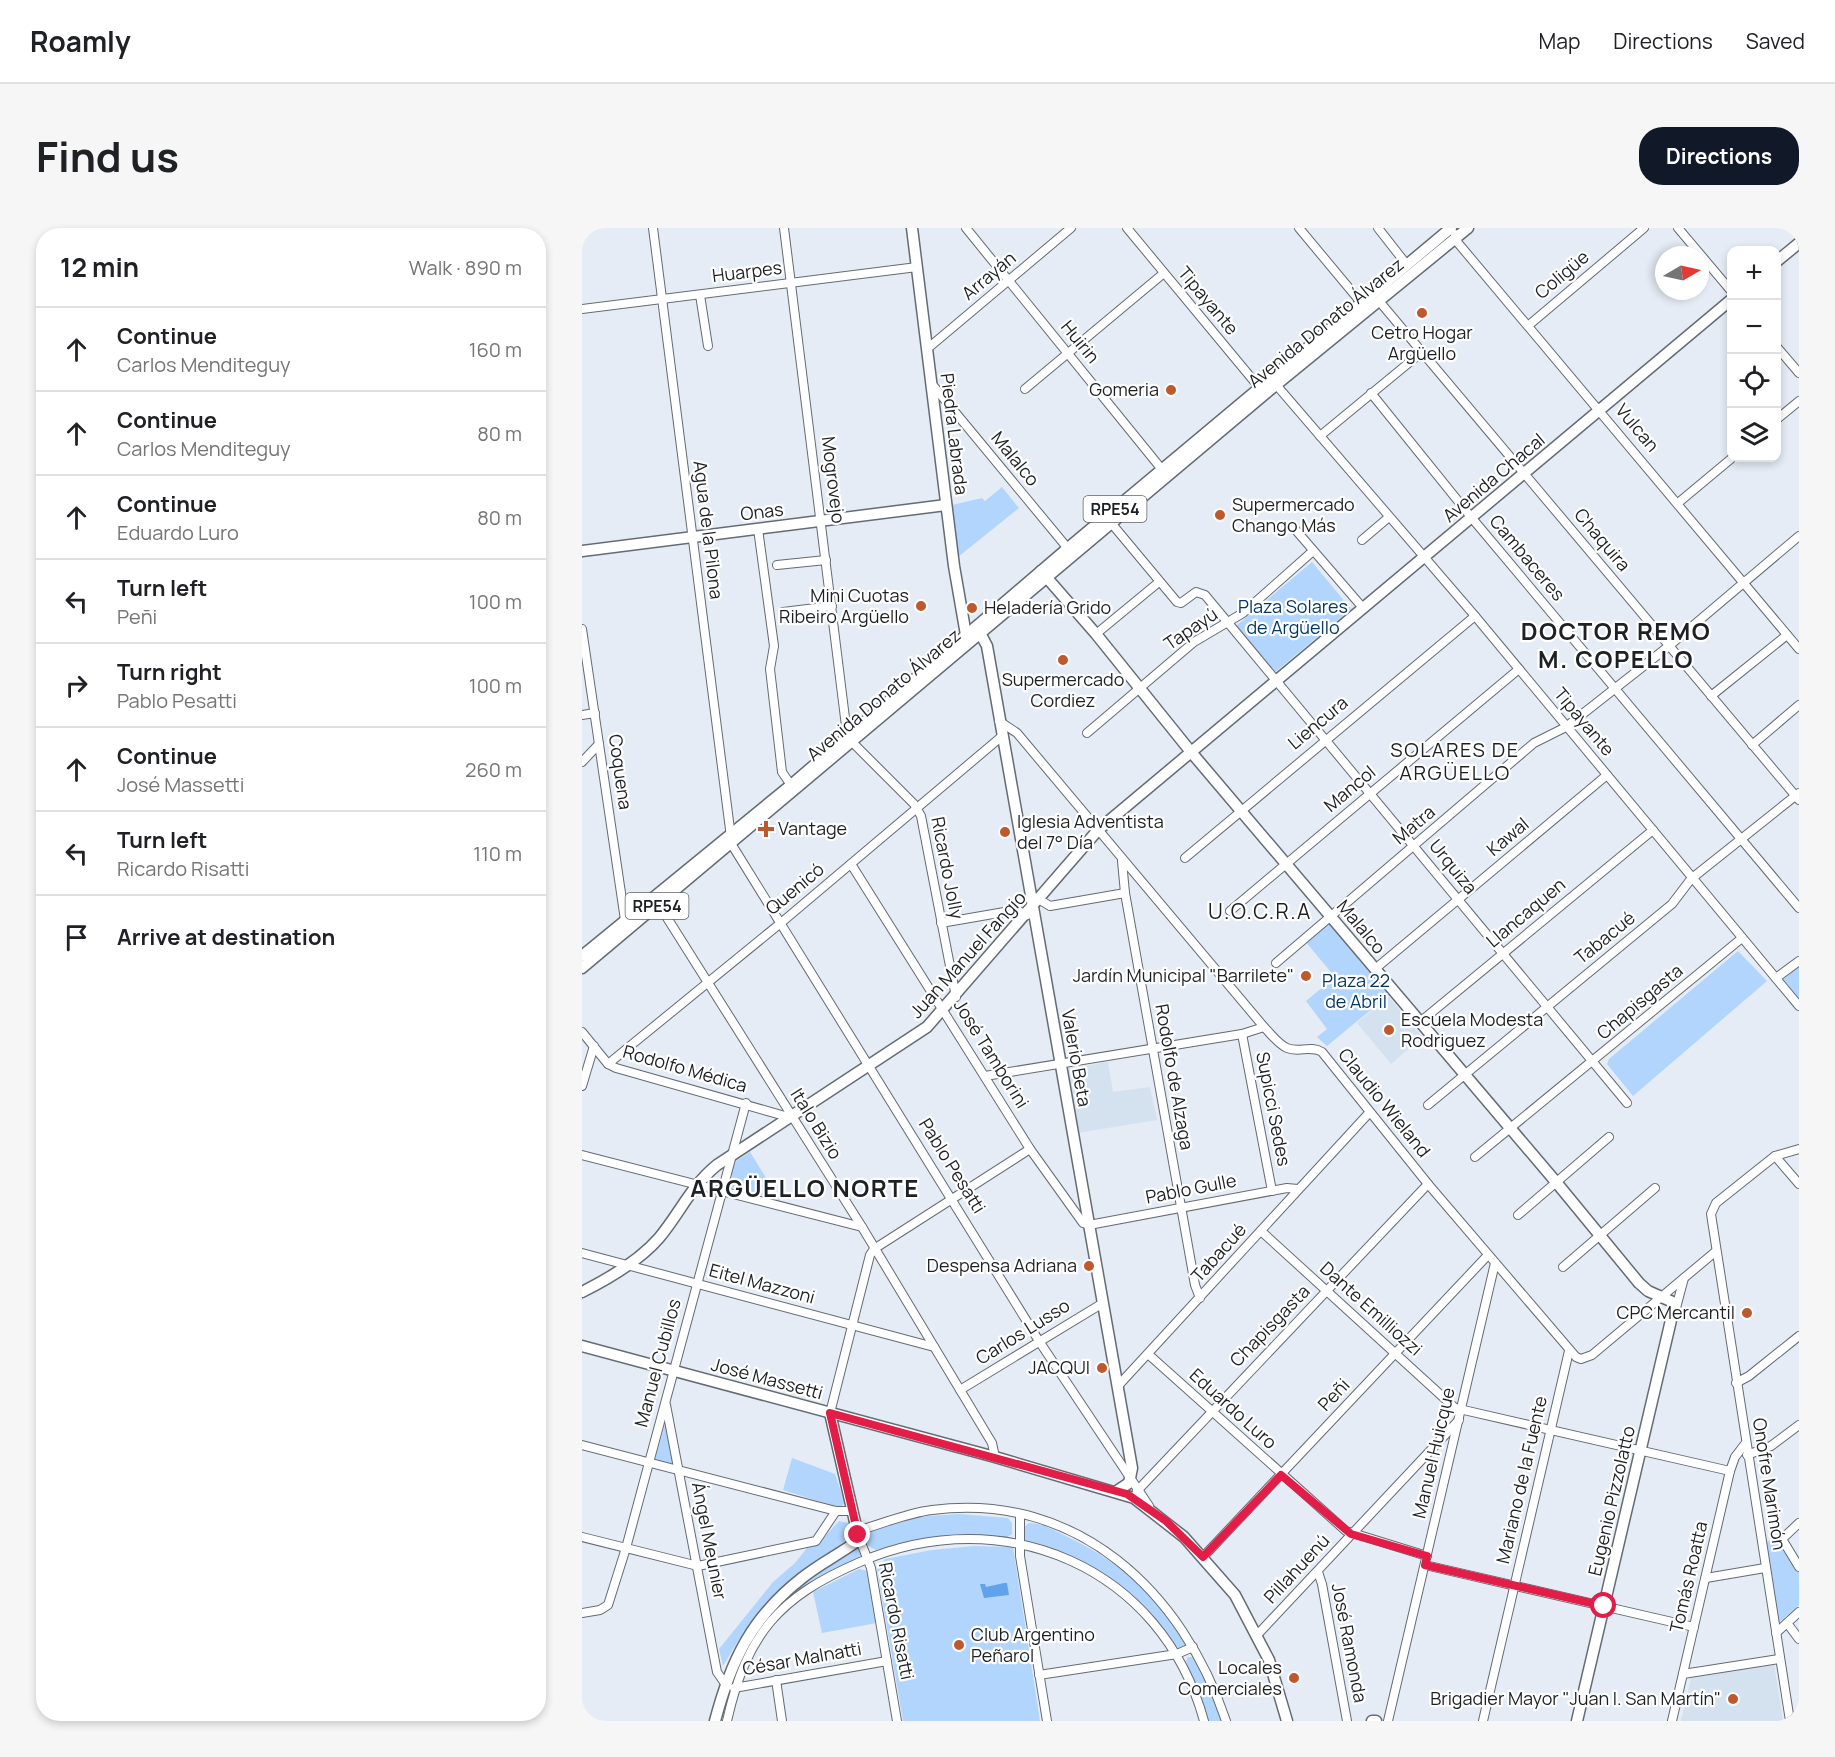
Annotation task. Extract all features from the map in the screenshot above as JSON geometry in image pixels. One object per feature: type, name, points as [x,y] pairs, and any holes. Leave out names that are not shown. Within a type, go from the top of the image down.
[{"type":"main road","name":"Piedra Labrada","points":[[912,228],[946,505],[974,634]]},
{"type":"main road","name":"Avenida Donato Álvarez","points":[[582,956],[625,920],[731,840],[1262,391],[1365,307],[1407,265],[1454,232],[1468,228]]},
{"type":"main road","name":"Avenida Donato Álvarez","points":[[1365,307],[1379,301],[1454,232]]},
{"type":"main road","points":[[1781,258],[1799,243]]},
{"type":"main road","name":"Avenida Chacal","points":[[1276,680],[1727,303]]},
{"type":"main road","name":"Avenida Donato Álvarez","points":[[1071,553],[1112,524],[1165,473]]},
{"type":"main road","name":"Onas","points":[[582,551],[946,505]]},
{"type":"main road","name":"Malalco","points":[[1045,574],[1191,752],[1639,1283],[1661,1297]]},
{"type":"main road","name":"Valerio Beta","points":[[974,634],[987,646],[1132,1468],[1130,1481]]},
{"type":"main road","name":"Juan Manuel Fangio","points":[[582,1292],[627,1264],[658,1238],[697,1185],[730,1156],[793,1118],[927,1027],[956,997],[1098,830],[1276,680]]},
{"type":"main road","name":"Avenida Donato Álvarez","points":[[582,968],[659,905],[791,785],[851,739]]},
{"type":"main road","points":[[1661,1297],[1672,1300],[1675,1311]]},
{"type":"main road","name":"Eugenio Pizzolatto","points":[[1576,1721],[1675,1311]]},
{"type":"main road","name":"José Massetti","points":[[582,1346],[1117,1491]]},
{"type":"main road","name":"Ricardo Risatti","points":[[830,1413],[858,1533]]},
{"type":"main road","points":[[1117,1491],[1130,1481]]},
{"type":"main road","name":"Pablo Pesatti","points":[[1117,1491],[1134,1498],[1152,1510],[1203,1557],[1235,1594],[1258,1634],[1277,1681],[1287,1721]]},
{"type":"main road","points":[[715,1721],[742,1645],[770,1608],[802,1578],[853,1544],[858,1533]]},
{"type":"street","name":"Agua de la Pilona","points":[[653,228],[731,840]]},
{"type":"street","name":"Mogrovejo","points":[[784,228],[851,739]]},
{"type":"street","name":"Huirin","points":[[966,228],[1165,473]]},
{"type":"street","name":"Arrayán","points":[[927,349],[1071,228]]},
{"type":"street","name":"Tipayante","points":[[1127,228],[1262,391]]},
{"type":"street","points":[[1299,228],[1365,307]]},
{"type":"street","points":[[1378,228],[1407,265]]},
{"type":"street","name":"Coligüe","points":[[1529,325],[1644,228]]},
{"type":"street","points":[[1678,228],[1727,287]]},
{"type":"street","name":"Vulcan","points":[[1454,232],[1799,649]]},
{"type":"street","name":"Huarpes","points":[[582,309],[917,267]]},
{"type":"street","points":[[1025,389],[1164,273]]},
{"type":"street","points":[[700,295],[708,346]]},
{"type":"street","name":"Chaquira","points":[[1379,301],[1752,745],[1798,796]]},
{"type":"street","points":[[1320,436],[1422,352]]},
{"type":"street","points":[[1781,352],[1799,373]]},
{"type":"street","name":"Tipayante","points":[[1274,381],[1520,669],[1566,728],[1799,1006]]},
{"type":"street","name":"Malalco","points":[[931,382],[1071,553]]},
{"type":"street","name":"Cambaceres","points":[[1371,393],[1471,517],[1799,908]]},
{"type":"street","points":[[1781,416],[1799,401]]},
{"type":"street","points":[[1678,503],[1727,462]]},
{"type":"street","points":[[1362,540],[1389,517]]},
{"type":"street","points":[[1096,634],[1159,582],[1112,524]]},
{"type":"street","points":[[1294,528],[1363,608]]},
{"type":"street","points":[[758,529],[774,646],[770,669],[782,772],[791,785]]},
{"type":"street","name":"Matra","points":[[1276,963],[1534,743],[1566,728],[1669,646],[1799,536]]},
{"type":"street","name":"Tapayú","points":[[1087,733],[1194,642],[1229,624],[1313,551]]},
{"type":"street","points":[[777,565],[826,560]]},
{"type":"street","name":"Urquiza","points":[[1159,582],[1177,602],[1181,603],[1196,592],[1203,593],[1627,1103]]},
{"type":"street","points":[[783,612],[832,606]]},
{"type":"street","name":"Liencura","points":[[1185,858],[1325,738],[1475,616]]},
{"type":"street","name":"Coquena","points":[[582,629],[625,920]]},
{"type":"street","points":[[1712,696],[1787,635]]},
{"type":"street","name":"Mancol","points":[[1230,911],[1520,669]]},
{"type":"street","points":[[1752,745],[1799,705]]},
{"type":"street","points":[[582,715],[595,713]]},
{"type":"street","name":"Claudio Wieland","points":[[999,721],[1017,733],[1122,861],[1264,1027],[1285,1047],[1295,1050],[1311,1047],[1322,1052],[1369,1113],[1569,1351]]},
{"type":"street","name":"Quenicó","points":[[608,1064],[782,922],[1002,737]]},
{"type":"street","name":"Ricardo Jolly","points":[[851,739],[918,808],[956,997]]},
{"type":"street","points":[[582,762],[599,744]]},
{"type":"street","name":"Kawal","points":[[1375,969],[1607,776]]},
{"type":"street","name":"Tabacué","points":[[1428,1105],[1672,904],[1692,879],[1741,837],[1798,796]]},
{"type":"street","name":"Llancaquen","points":[[1420,1022],[1653,830]]},
{"type":"street","name":"Pablo Pesatti","points":[[731,840],[1039,1341],[1130,1481],[1152,1510]]},
{"type":"street","name":"Rodolfo de Alzaga","points":[[1122,861],[1125,893],[1181,1208],[1195,1285],[1200,1298]]},
{"type":"street","name":"José Tamborini","points":[[851,864],[1030,1149],[1078,1219],[1089,1225]]},
{"type":"street","points":[[941,923],[1125,893]]},
{"type":"street","name":"Italo Bizio","points":[[659,905],[862,1227],[992,1443],[995,1457]]},
{"type":"street","name":"Chapisgasta","points":[[1475,1157],[1742,938]]},
{"type":"street","points":[[1776,978],[1799,961]]},
{"type":"street","points":[[985,1076],[1242,1034],[1264,1027]]},
{"type":"street","name":"Rodolfo Médica","points":[[582,1032],[608,1064],[793,1118]]},
{"type":"street","name":"Supicci Sedes","points":[[1242,1034],[1272,1191]]},
{"type":"street","points":[[582,1086],[594,1046]]},
{"type":"street","name":"Manuel Cubillos","points":[[582,1613],[600,1610],[608,1605],[626,1548],[746,1103]]},
{"type":"street","name":"Tabacué","points":[[1117,1387],[1369,1113]]},
{"type":"street","points":[[1518,1215],[1609,1137]]},
{"type":"street","points":[[874,1249],[1030,1149]]},
{"type":"street","points":[[1799,1149],[1775,1156],[1799,1184]]},
{"type":"street","points":[[582,1155],[862,1227]]},
{"type":"street","name":"Onofre Marimón","points":[[1775,1156],[1712,1208],[1715,1252],[1790,1721]]},
{"type":"street","name":"Chapisgasta","points":[[1137,1491],[1428,1184]]},
{"type":"street","name":"Pablo Gulle","points":[[1089,1225],[1287,1188],[1298,1190]]},
{"type":"street","points":[[1563,1267],[1655,1188]]},
{"type":"street","name":"Dante Emilliozzi","points":[[1261,1231],[1461,1411]]},
{"type":"street","name":"Ricardo Risatti","points":[[830,1413],[870,1255],[874,1249]]},
{"type":"street","points":[[1569,1351],[1581,1359],[1592,1355],[1715,1252]]},
{"type":"street","name":"Eitel Mazzoni","points":[[582,1253],[934,1347]]},
{"type":"street","name":"Peñi","points":[[1203,1557],[1488,1255]]},
{"type":"street","name":"Manuel Huicque","points":[[1388,1721],[1495,1263]]},
{"type":"street","points":[[1675,1311],[1684,1278]]},
{"type":"street","name":"Carlos Lusso","points":[[960,1390],[1103,1303]]},
{"type":"street","points":[[1736,1383],[1749,1376],[1799,1336]]},
{"type":"street","name":"Mariano de la Fuente","points":[[1483,1721],[1569,1351]]},
{"type":"street","name":"Eduardo Luro","points":[[1148,1354],[1281,1475],[1351,1534]]},
{"type":"street","name":"Ángel Meunier","points":[[665,1402],[717,1672],[728,1687]]},
{"type":"street","points":[[1461,1411],[1730,1471]]},
{"type":"street","name":"Pillahuenú","points":[[1258,1634],[1459,1420]]},
{"type":"street","points":[[1747,1455],[1771,1446],[1799,1425]]},
{"type":"street","name":"Tomás Roatta","points":[[1672,1721],[1730,1471],[1735,1457],[1745,1444]]},
{"type":"street","points":[[582,1445],[836,1511],[852,1511]]},
{"type":"street","points":[[858,1533],[930,1510],[975,1509],[1020,1514],[1059,1526],[1088,1540],[1124,1564],[1159,1599],[1193,1647],[1208,1674],[1226,1721]]},
{"type":"street","points":[[582,1537],[698,1566],[816,1541],[836,1511]]},
{"type":"street","points":[[1020,1514],[1018,1543],[1047,1721]]},
{"type":"street","points":[[1799,1523],[1782,1539],[1799,1567]]},
{"type":"street","name":"Ricardo Risatti","points":[[858,1533],[868,1559],[897,1721]]},
{"type":"street","points":[[1351,1534],[1426,1560],[1515,1585],[1694,1627]]},
{"type":"street","points":[[727,1721],[728,1687],[755,1645],[790,1600],[816,1582],[909,1544],[943,1539],[982,1538],[1018,1543],[1078,1565],[1110,1584],[1143,1611],[1177,1654],[1192,1685],[1204,1721]]},
{"type":"street","points":[[1706,1578],[1766,1568]]},
{"type":"street","name":"José Ramonda","points":[[1318,1572],[1347,1721]]},
{"type":"street","points":[[1776,1633],[1799,1612]]},
{"type":"street","points":[[1787,1623],[1799,1639]]},
{"type":"street","points":[[1039,1675],[1177,1654],[1193,1647]]},
{"type":"street","points":[[1683,1674],[1779,1659]]},
{"type":"street","name":"César Malnatti","points":[[728,1687],[887,1661]]},
{"type":"street","points":[[776,1680],[783,1721]]},
{"type":"shaded area","name":"Escuela Modesta Rodriguez","points":[[1388,996],[1422,1037],[1391,1064],[1357,1023]]},
{"type":"shaded area","points":[[1108,1062],[1113,1092],[1150,1087],[1157,1120],[1077,1133],[1066,1069]]},
{"type":"shaded area","name":"Brigadier Mayor \"Juan I. San Martín\"","points":[[1774,1664],[1783,1721],[1681,1721],[1691,1678]]},
{"type":"green space","points":[[1002,487],[1019,508],[958,557],[952,505],[982,498],[985,501]]},
{"type":"green space","name":"Plaza Solares de Argüello","points":[[1312,562],[1351,609],[1274,673],[1236,626]]},
{"type":"green space","name":"Plaza 22 de Abril","points":[[1329,922],[1390,994],[1327,1046],[1317,1037],[1327,1029],[1306,1001],[1335,977],[1305,941]]},
{"type":"green space","points":[[1738,951],[1767,981],[1633,1096],[1607,1064],[1609,1059]]},
{"type":"green space","points":[[1799,966],[1799,999],[1783,979]]},
{"type":"green space","points":[[750,1152],[780,1200],[730,1187],[733,1163]]},
{"type":"green space","points":[[667,1418],[675,1465],[655,1459]]},
{"type":"green space","points":[[792,1458],[835,1474],[845,1503],[840,1508],[783,1490]]},
{"type":"green space","points":[[960,1514],[1008,1518],[1012,1523],[1012,1534],[1006,1538],[938,1536],[876,1550],[867,1545],[866,1536],[887,1524],[911,1518]]},
{"type":"green space","points":[[839,1521],[852,1524],[852,1534],[744,1631],[723,1666],[719,1649],[773,1582],[795,1563],[807,1548],[816,1546]]},
{"type":"green space","points":[[1029,1523],[1059,1532],[1088,1547],[1121,1569],[1161,1608],[1187,1642],[1186,1647],[1179,1649],[1147,1610],[1109,1578],[1079,1562],[1024,1540],[1023,1528]]},
{"type":"green space","points":[[1774,1538],[1799,1572],[1799,1605],[1775,1626],[1761,1545]]},
{"type":"green space","points":[[859,1543],[862,1557],[798,1592],[764,1630],[761,1628],[795,1590]]},
{"type":"green space","name":"Club Argentino Peñarol","points":[[974,1546],[1013,1547],[1040,1721],[903,1721],[877,1569],[885,1559],[932,1550]]},
{"type":"green space","points":[[859,1569],[868,1571],[877,1623],[822,1633],[813,1592]]},
{"type":"green space","points":[[1188,1657],[1195,1657],[1223,1721],[1209,1721],[1186,1661]]},
{"type":"water","points":[[1007,1583],[1009,1595],[984,1598],[980,1584],[985,1584],[986,1587]]},
{"type":"place","name":"Cetro Hogar Argüello","points":[[1422,313]]},
{"type":"place","name":"Gomeria","points":[[1171,390]]},
{"type":"place","name":"Supermercado Chango Más","points":[[1220,515]]},
{"type":"place","name":"Mini Cuotas Ribeiro Argüello","points":[[921,606]]},
{"type":"place","name":"Heladería Grido","points":[[972,608]]},
{"type":"place","name":"Supermercado Cordiez","points":[[1063,660]]},
{"type":"place","name":"Vantage","points":[[766,829]]},
{"type":"place","name":"Iglesia Adventista del 7° Día","points":[[1005,832]]},
{"type":"place","name":"Jardín Municipal \"Barrilete\"","points":[[1306,976]]},
{"type":"place","name":"Escuela Modesta Rodriguez","points":[[1389,1030]]},
{"type":"place","name":"Despensa Adriana","points":[[1089,1266]]},
{"type":"place","name":"CPC Mercantil","points":[[1747,1313]]},
{"type":"place","name":"JACQUI","points":[[1102,1368]]},
{"type":"place","name":"Club Argentino Peñarol","points":[[959,1645]]},
{"type":"place","name":"Locales Comerciales","points":[[1294,1678]]},
{"type":"place","name":"Brigadier Mayor \"Juan I. San Martín\"","points":[[1733,1699]]},
{"type":"district","name":"DOCTOR REMO M. COPELLO","points":[[1616,646]]},
{"type":"district","name":"SOLARES DE ARGÜELLO","points":[[1455,762]]},
{"type":"district","name":"U.O.C.R.A","points":[[1260,912]]},
{"type":"district","name":"ARGÜELLO NORTE","points":[[805,1189]]},
{"type":"route","points":[[858,1535],[830,1413],[1127,1494],[1166,1521],[1203,1557],[1281,1475],[1346,1531],[1427,1556],[1425,1565],[1604,1606]]}]
